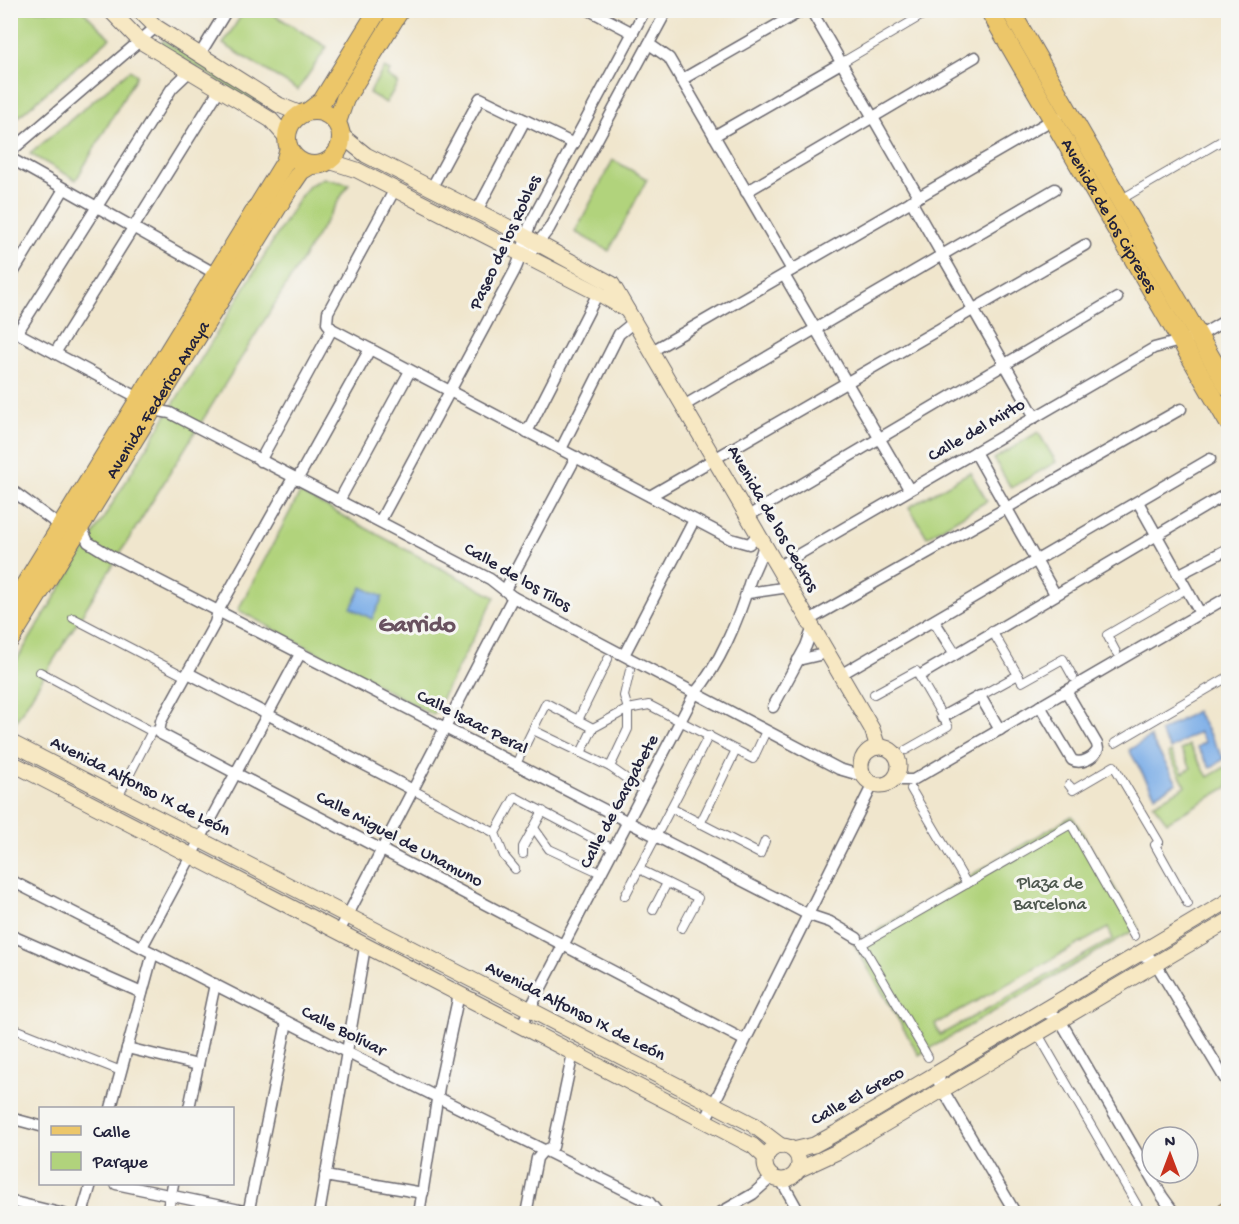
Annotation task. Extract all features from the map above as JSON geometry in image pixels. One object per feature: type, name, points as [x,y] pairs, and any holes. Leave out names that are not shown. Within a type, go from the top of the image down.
[{"type":"main road","points":[[110,10],[140,41],[271,120],[295,157],[320,163],[340,148],[339,128],[345,99],[400,10]]},
{"type":"main road","points":[[140,10],[156,27],[279,105],[305,112],[320,110],[339,128]]},
{"type":"main road","points":[[288,143],[292,122],[322,101],[378,10]]},
{"type":"main road","name":"Avenida de los Cipreses","points":[[989,10],[1053,121],[1190,338],[1228,387]]},
{"type":"main road","name":"Avenida de los Cipreses","points":[[1010,10],[1120,200],[1190,338],[1228,422]]},
{"type":"main road","name":"Avenida de los Cedros","points":[[339,128],[366,155],[477,211],[632,317]]},
{"type":"main road","name":"Avenida Federico Anaya","points":[[10,640],[72,530],[139,398],[285,162],[288,143]]},
{"type":"main road","name":"Avenida de los Cedros","points":[[320,163],[348,166],[425,205],[612,284],[685,405],[714,459],[872,729],[879,747]]},
{"type":"main road","name":"Avenida Federico Anaya","points":[[10,609],[72,530],[153,410],[295,179],[303,169],[320,163]]},
{"type":"main road","name":"Avenida Alfonso IX de León","points":[[10,742],[752,1124],[787,1148]]},
{"type":"main road","points":[[879,747],[891,751],[896,756],[899,767],[896,777],[885,785],[868,780],[861,770],[863,757],[872,749],[879,747]]},
{"type":"main road","name":"Avenida Alfonso IX de León","points":[[10,762],[753,1146],[766,1158]]},
{"type":"main road","points":[[940,1073],[1228,901]]},
{"type":"main road","points":[[943,1090],[1228,921]]},
{"type":"main road","name":"Calle El Greco","points":[[787,1148],[814,1144],[940,1073]]},
{"type":"main road","name":"Calle El Greco","points":[[798,1170],[837,1152],[943,1090]]},
{"type":"main road","points":[[787,1148],[798,1157],[798,1170],[791,1177],[777,1178],[766,1168],[766,1158],[769,1152],[787,1148]]},
{"type":"main road","points":[[1222,1214],[1228,1210]]},
{"type":"street","points":[[200,54],[227,10]]},
{"type":"street","points":[[589,10],[633,33]]},
{"type":"street","name":"Paseo de los Robles","points":[[528,248],[574,144],[645,10]]},
{"type":"street","name":"Paseo de los Robles","points":[[380,521],[528,248],[667,10]]},
{"type":"street","points":[[681,80],[803,10]]},
{"type":"street","points":[[811,10],[872,117],[942,255],[1035,417]]},
{"type":"street","points":[[714,136],[930,10]]},
{"type":"street","points":[[10,152],[156,27]]},
{"type":"street","points":[[649,44],[664,52],[714,136],[746,192],[816,329],[909,489]]},
{"type":"street","points":[[746,192],[975,57]]},
{"type":"street","points":[[139,398],[14,331],[172,87],[190,71]]},
{"type":"street","points":[[55,353],[219,90]]},
{"type":"street","points":[[432,188],[480,98],[574,144]]},
{"type":"street","points":[[652,351],[1053,121],[1066,108]]},
{"type":"street","points":[[477,211],[525,120]]},
{"type":"street","points":[[1120,200],[1228,137]]},
{"type":"street","points":[[10,158],[216,274]]},
{"type":"street","points":[[10,278],[64,189]]},
{"type":"street","points":[[395,189],[328,312],[327,323],[332,328],[694,520],[743,544],[761,539]]},
{"type":"street","points":[[685,405],[1055,189]]},
{"type":"street","points":[[650,496],[1085,245]]},
{"type":"street","points":[[527,432],[598,293]]},
{"type":"street","points":[[748,516],[1117,298]]},
{"type":"street","points":[[561,450],[619,334],[632,317]]},
{"type":"street","name":"Calle del Mirto","points":[[777,567],[1154,348],[1190,338],[1228,319]]},
{"type":"street","points":[[260,461],[332,328]]},
{"type":"street","points":[[118,797],[187,675],[218,611],[370,349]]},
{"type":"street","points":[[339,501],[410,371]]},
{"type":"street","points":[[773,707],[798,660],[811,624],[1006,508],[1181,409]]},
{"type":"street","name":"Calle de los Tilos","points":[[153,410],[170,413],[380,521],[624,656],[839,769],[868,780]]},
{"type":"street","points":[[975,452],[1055,594]]},
{"type":"street","points":[[339,932],[445,728],[576,457]]},
{"type":"street","points":[[840,675],[1210,459]]},
{"type":"street","name":"Calle Isaac Peral","points":[[10,489],[90,544],[809,915],[830,922],[857,938]]},
{"type":"street","points":[[921,674],[1228,493]]},
{"type":"street","points":[[1138,502],[1200,613]]},
{"type":"street","points":[[624,656],[694,520]]},
{"type":"street","name":"Calle de Gargabete","points":[[521,1026],[695,693],[712,668],[748,593],[761,539]]},
{"type":"street","points":[[1178,574],[1228,549]]},
{"type":"street","points":[[748,593],[789,586]]},
{"type":"street","points":[[1116,652],[1107,635],[1181,592]]},
{"type":"street","points":[[896,777],[902,780],[914,780],[1228,597]]},
{"type":"street","points":[[73,618],[266,714],[495,833],[504,856],[515,869]]},
{"type":"street","points":[[934,621],[955,654]]},
{"type":"street","points":[[992,631],[1022,682],[1063,659],[1073,677]]},
{"type":"street","points":[[798,660],[828,653]]},
{"type":"street","points":[[142,947],[189,855],[300,654]]},
{"type":"street","points":[[578,720],[608,659]]},
{"type":"street","points":[[610,767],[628,729],[628,709],[624,696],[630,670]]},
{"type":"street","points":[[874,694],[915,671],[921,674],[948,726],[906,750]]},
{"type":"street","name":"Calle Miguel de Unamuno","points":[[40,672],[744,1040]]},
{"type":"street","points":[[942,717],[1018,675]]},
{"type":"street","points":[[1115,743],[1228,677]]},
{"type":"street","points":[[1040,706],[1072,760],[1081,762],[1092,757],[1098,749],[1097,744],[1066,691]]},
{"type":"street","points":[[980,696],[1000,730]]},
{"type":"street","points":[[516,764],[546,703],[593,728]]},
{"type":"street","points":[[581,753],[593,728],[628,709],[649,705],[753,759],[766,731]]},
{"type":"street","points":[[532,730],[610,767],[644,791]]},
{"type":"street","points":[[625,896],[709,735]]},
{"type":"street","points":[[700,824],[736,750]]},
{"type":"street","points":[[1069,785],[1073,790],[1114,766],[1159,842],[1155,845],[1188,904]]},
{"type":"street","points":[[896,777],[911,789],[967,884]]},
{"type":"street","points":[[705,1121],[809,915],[868,780]]},
{"type":"street","points":[[495,833],[515,797],[613,849]]},
{"type":"street","points":[[672,808],[760,854],[765,841]]},
{"type":"street","points":[[523,854],[523,847],[543,811]]},
{"type":"street","points":[[928,1057],[862,944],[1071,824],[1134,936]]},
{"type":"street","points":[[534,828],[549,849],[601,873]]},
{"type":"street","points":[[639,869],[698,898],[682,928]]},
{"type":"street","name":"Calle Bolívar","points":[[10,880],[439,1099],[649,1202],[659,1214]]},
{"type":"street","points":[[653,910],[667,883]]},
{"type":"street","points":[[10,935],[142,993]]},
{"type":"street","points":[[319,1214],[365,947]]},
{"type":"street","points":[[111,1107],[153,953]]},
{"type":"street","points":[[1138,956],[1149,957],[1156,964],[1224,1067],[1228,1084]]},
{"type":"street","points":[[189,1107],[215,984]]},
{"type":"street","points":[[420,1214],[459,994]]},
{"type":"street","points":[[1042,1012],[1060,1020],[1162,1196],[1175,1214]]},
{"type":"street","points":[[128,1185],[172,1189],[250,1213],[288,1022]]},
{"type":"street","points":[[10,1027],[121,1071]]},
{"type":"street","points":[[1038,1034],[1143,1214]]},
{"type":"street","points":[[127,1048],[198,1065]]},
{"type":"street","points":[[526,1214],[537,1158],[543,1151],[553,1147],[573,1053]]},
{"type":"street","points":[[940,1073],[939,1083],[1016,1214]]},
{"type":"street","points":[[10,1118],[39,1126]]},
{"type":"street","points":[[325,1176],[423,1193]]},
{"type":"street","points":[[718,1214],[777,1178],[800,1214]]},
{"type":"street","points":[[82,1214],[91,1185]]},
{"type":"street","points":[[167,1214],[172,1189]]},
{"type":"street","points":[[10,1201],[64,1214]]},
{"type":"green space","points":[[11,10],[83,11],[110,38],[11,123]]},
{"type":"green space","points":[[244,11],[268,11],[327,47],[298,90],[223,44]]},
{"type":"green space","points":[[163,40],[263,101],[260,106],[161,45]]},
{"type":"green space","points":[[384,68],[390,71],[387,76],[398,83],[386,103],[369,93]]},
{"type":"green space","points":[[130,70],[137,75],[76,180],[30,154]]},
{"type":"green space","points":[[613,160],[647,179],[609,251],[575,232]]},
{"type":"green space","points":[[323,178],[349,184],[16,721],[11,718],[10,671],[300,197],[310,185]]},
{"type":"green space","points":[[1038,432],[1056,462],[1011,488],[994,459]]},
{"type":"green space","points":[[970,472],[987,501],[927,537],[909,507]]},
{"type":"green space","points":[[300,493],[495,597],[433,715],[238,610]]},
{"type":"green space","points":[[1189,745],[1208,777],[1228,765],[1228,787],[1167,822],[1153,804],[1186,786],[1168,754],[1171,752],[1183,773],[1191,768],[1181,750]]},
{"type":"green space","name":"Plaza de Barcelona","points":[[1072,816],[1138,928],[919,1055],[854,944]],"holes":[[[1108,928],[1113,939],[940,1035],[935,1024]]]},
{"type":"water","points":[[362,587],[383,597],[372,619],[351,608]]},
{"type":"water","points":[[1196,711],[1224,759],[1210,768],[1197,747],[1205,742],[1199,732],[1170,749],[1160,732]]},
{"type":"water","points":[[1150,737],[1177,783],[1155,795],[1129,750]]},
{"type":"district","name":"Garrido","points":[[417,626]]}]
